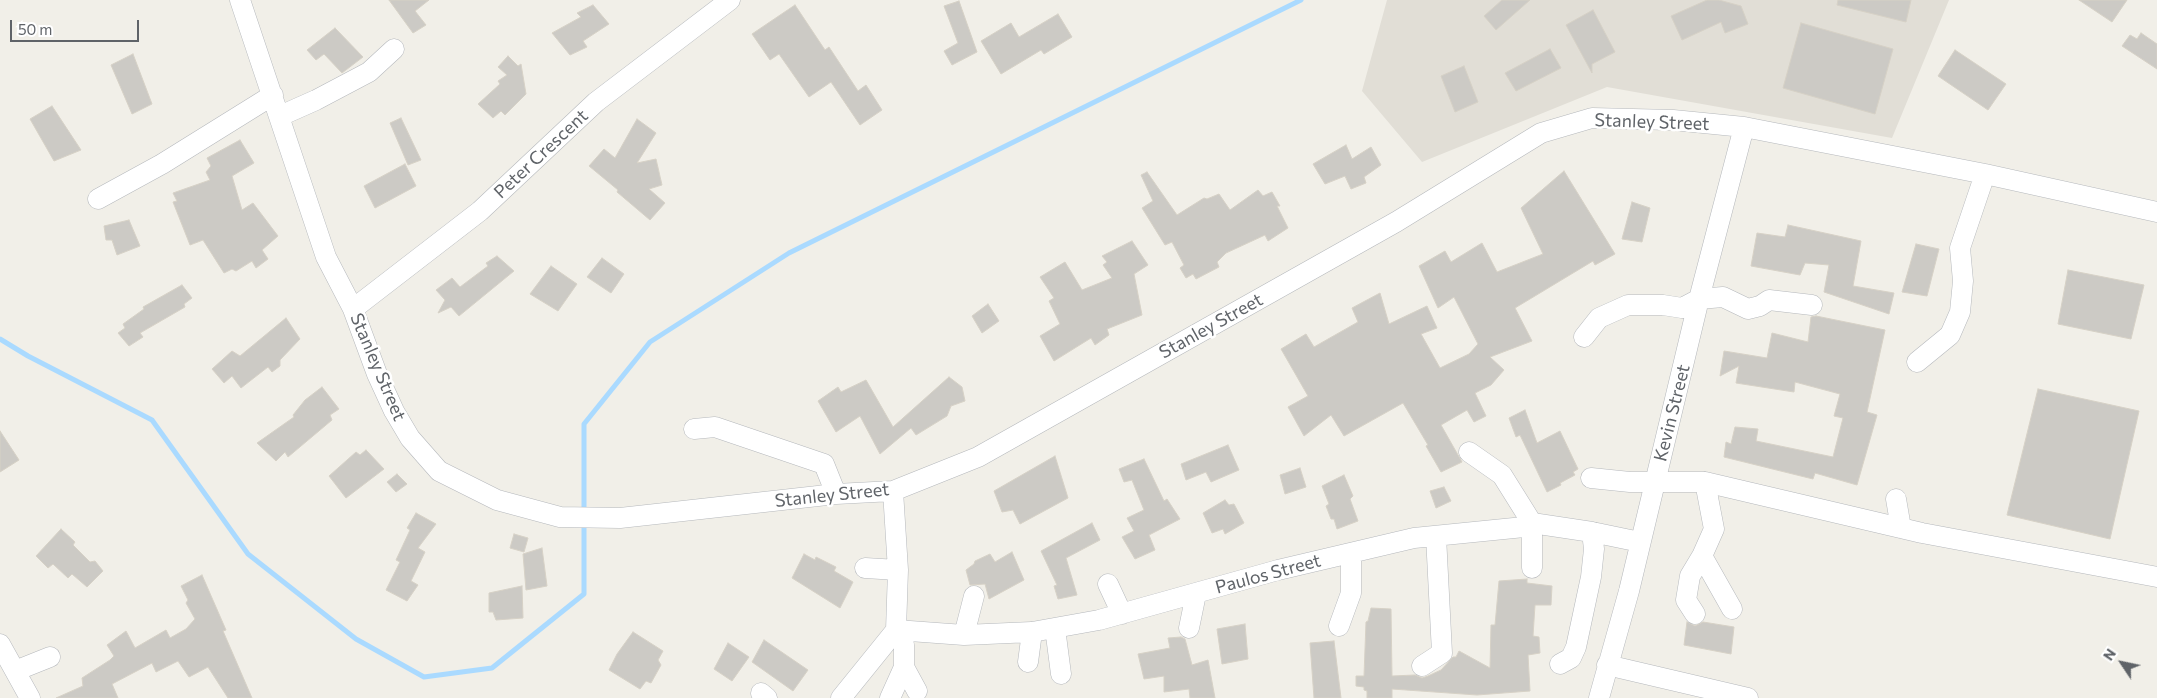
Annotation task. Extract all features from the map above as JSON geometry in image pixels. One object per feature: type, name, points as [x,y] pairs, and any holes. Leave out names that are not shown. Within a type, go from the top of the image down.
[{"type":"street","name":"Stanley Street","points":[[240,0],[326,257],[353,309],[377,374],[394,411],[410,438],[439,470],[497,500],[560,517],[620,518],[836,494],[893,490],[978,457],[1396,222],[1541,133],[1592,118],[1673,120],[1744,127],[1985,174],[2157,212]]},
{"type":"street","name":"Peter Crescent","points":[[353,309],[480,211],[596,102],[730,0]]},
{"type":"street","points":[[280,116],[316,100],[369,72],[394,49]]},
{"type":"street","points":[[98,199],[162,164],[273,95]]},
{"type":"street","name":"Kevin Street","points":[[1599,698],[1629,591],[1699,299],[1744,127]]},
{"type":"street","points":[[1917,362],[1950,335],[1960,312],[1962,281],[1960,248],[1985,174]]},
{"type":"street","points":[[1584,336],[1599,318],[1628,305],[1663,305],[1682,308],[1699,299],[1723,297],[1748,309],[1760,306],[1769,300],[1812,305]]},
{"type":"street","points":[[694,429],[715,427],[824,464],[836,494]]},
{"type":"street","points":[[1469,452],[1502,475],[1532,523],[1532,568]]},
{"type":"street","points":[[1591,478],[1654,483],[1705,482],[1901,528],[2157,576]]},
{"type":"street","points":[[1695,614],[1686,600],[1690,576],[1702,556],[1714,528],[1705,482]]},
{"type":"street","points":[[890,698],[904,667],[904,645],[896,630],[898,570],[893,490]]},
{"type":"street","points":[[1896,499],[1901,528]]},
{"type":"street","name":"Paulos Street","points":[[896,630],[964,635],[1032,632],[1122,614],[1278,570],[1414,538],[1524,526],[1532,523],[1592,532],[1640,542]]},
{"type":"street","points":[[1560,664],[1571,658],[1576,647],[1591,577],[1594,549],[1592,532]]},
{"type":"street","points":[[1422,666],[1442,653],[1436,536]]},
{"type":"street","points":[[1339,626],[1351,593],[1351,554]]},
{"type":"street","points":[[1702,556],[1732,610]]},
{"type":"street","points":[[865,568],[898,570]]},
{"type":"street","points":[[1108,584],[1122,614]]},
{"type":"street","points":[[1189,628],[1196,594]]},
{"type":"street","points":[[964,635],[974,596]]},
{"type":"street","points":[[1055,628],[1061,674]]},
{"type":"street","points":[[841,698],[896,630]]},
{"type":"street","points":[[1028,662],[1032,632]]},
{"type":"street","points":[[0,644],[30,698]]},
{"type":"street","points":[[15,672],[50,658]]},
{"type":"street","points":[[1607,665],[1699,692],[1748,698]]},
{"type":"street","points":[[904,667],[917,691]]},
{"type":"shaded area","points":[[1387,0],[1949,0],[1892,138],[1607,87],[1422,162],[1362,91]]},
{"type":"building","points":[[389,0],[429,0],[415,11],[426,25],[413,33]]},
{"type":"building","points":[[1502,0],[1530,0],[1496,30],[1484,16]]},
{"type":"building","points":[[1707,0],[1719,0],[1741,6],[1748,24],[1725,33],[1721,22],[1682,40],[1671,16]]},
{"type":"building","points":[[1838,0],[1911,0],[1906,22],[1837,5]]},
{"type":"building","points":[[2079,0],[2127,0],[2112,22]]},
{"type":"building","points":[[959,1],[977,52],[952,65],[944,51],[958,43],[944,6]]},
{"type":"building","points":[[593,5],[609,24],[583,41],[587,47],[570,55],[552,33],[581,17],[577,13]]},
{"type":"building","points":[[795,5],[825,50],[829,47],[858,91],[866,85],[882,110],[860,125],[831,82],[809,97],[779,54],[770,60],[752,34]]},
{"type":"building","points":[[1593,10],[1615,52],[1592,64],[1592,73],[1566,25]]},
{"type":"building","points":[[1058,14],[1072,37],[1044,54],[1041,50],[1001,74],[981,41],[1011,23],[1019,37]]},
{"type":"building","points":[[1801,23],[1893,49],[1875,114],[1783,88]]},
{"type":"building","points":[[335,28],[363,57],[342,73],[324,54],[316,60],[307,50]]},
{"type":"building","points":[[2141,33],[2157,44],[2157,69],[2122,46],[2130,35],[2137,39]]},
{"type":"building","points":[[1550,49],[1561,68],[1516,91],[1505,73]]},
{"type":"building","points":[[1955,50],[2006,84],[1988,110],[1938,76]]},
{"type":"building","points":[[133,54],[152,104],[132,114],[111,65]]},
{"type":"building","points":[[508,56],[518,66],[521,64],[526,94],[505,115],[501,111],[493,118],[478,104],[500,84],[498,81],[507,75],[498,67]]},
{"type":"building","points":[[1464,66],[1478,102],[1455,112],[1441,76]]},
{"type":"building","points":[[52,106],[81,150],[54,161],[30,119]]},
{"type":"building","points":[[401,118],[421,160],[408,165],[390,123]]},
{"type":"building","points":[[637,119],[656,133],[637,163],[656,159],[662,185],[649,189],[665,203],[650,220],[589,166],[604,149],[615,158]]},
{"type":"building","points":[[240,140],[254,163],[232,176],[242,210],[253,203],[278,236],[262,250],[268,259],[256,268],[252,261],[236,271],[232,269],[224,273],[203,240],[190,245],[173,202],[177,201],[173,193],[210,180],[206,172],[211,166],[207,158]]},
{"type":"building","points":[[1346,145],[1352,159],[1371,147],[1381,165],[1364,177],[1366,183],[1351,189],[1345,176],[1325,184],[1313,164]]},
{"type":"building","points":[[405,164],[416,186],[375,208],[364,186]]},
{"type":"building","points":[[1564,171],[1615,254],[1595,265],[1593,261],[1515,308],[1532,341],[1490,357],[1504,370],[1491,385],[1475,393],[1486,416],[1474,422],[1467,410],[1441,425],[1462,462],[1441,472],[1426,446],[1428,445],[1403,403],[1344,436],[1331,415],[1304,436],[1288,407],[1308,396],[1281,349],[1306,334],[1314,347],[1358,322],[1352,308],[1380,293],[1389,324],[1427,306],[1437,328],[1421,334],[1440,368],[1469,354],[1478,344],[1454,297],[1438,308],[1419,266],[1445,251],[1451,262],[1482,243],[1497,272],[1543,254],[1521,208]]},
{"type":"building","points":[[1147,172],[1177,215],[1204,198],[1207,199],[1219,194],[1230,210],[1258,190],[1263,196],[1272,192],[1280,206],[1277,206],[1288,228],[1268,241],[1265,235],[1226,253],[1217,262],[1219,267],[1196,279],[1193,274],[1186,278],[1180,268],[1184,265],[1172,242],[1165,245],[1142,208],[1153,201],[1141,175]]},
{"type":"building","points":[[1632,202],[1650,208],[1642,242],[1622,239]]},
{"type":"building","points":[[129,220],[140,246],[117,255],[112,240],[106,240],[104,226]]},
{"type":"building","points":[[1788,225],[1861,241],[1853,286],[1894,293],[1889,314],[1824,292],[1829,265],[1805,263],[1800,275],[1751,266],[1757,233],[1785,237]]},
{"type":"building","points":[[1132,241],[1148,265],[1134,274],[1142,315],[1107,329],[1109,335],[1095,345],[1091,338],[1054,361],[1040,336],[1060,324],[1049,301],[1054,298],[1040,277],[1065,262],[1082,290],[1112,278],[1103,265],[1107,262],[1102,256]]},
{"type":"building","points":[[1916,244],[1939,249],[1927,296],[1902,292]]},
{"type":"building","points":[[497,256],[514,271],[459,316],[451,307],[438,313],[445,300],[436,290],[452,278],[460,287],[488,266],[486,263]]},
{"type":"building","points":[[602,258],[624,274],[611,293],[587,277]]},
{"type":"building","points":[[551,266],[577,284],[558,311],[530,294]]},
{"type":"building","points":[[2068,270],[2144,285],[2131,339],[2058,324]]},
{"type":"building","points":[[182,285],[192,298],[184,304],[185,307],[140,333],[143,337],[129,346],[118,333],[125,328],[123,324],[144,309],[143,307]]},
{"type":"building","points":[[988,304],[999,321],[982,333],[972,316]]},
{"type":"building","points":[[1816,316],[1885,330],[1867,412],[1877,415],[1857,485],[1815,473],[1813,479],[1724,457],[1726,442],[1731,444],[1735,427],[1758,429],[1756,441],[1833,457],[1843,418],[1834,416],[1840,394],[1795,382],[1794,392],[1736,383],[1739,366],[1720,376],[1724,351],[1767,358],[1772,333],[1808,342],[1811,317]]},
{"type":"building","points":[[286,318],[300,339],[280,360],[280,366],[272,372],[268,367],[241,388],[232,376],[224,383],[212,369],[232,351],[240,356]]},
{"type":"building","points":[[949,377],[962,387],[965,401],[951,406],[947,416],[916,435],[911,428],[880,454],[860,416],[836,432],[818,401],[838,387],[841,392],[866,380],[893,427]]},
{"type":"building","points":[[322,387],[339,409],[330,415],[332,420],[288,457],[285,452],[276,461],[257,443],[294,417],[293,415],[305,400]]},
{"type":"building","points":[[2038,389],[2139,411],[2110,539],[2007,515]]},
{"type":"building","points":[[1525,410],[1537,443],[1560,431],[1578,469],[1573,472],[1575,475],[1547,492],[1520,435],[1516,437],[1509,418]]},
{"type":"building","points":[[0,431],[19,460],[0,472]]},
{"type":"building","points":[[1228,445],[1239,470],[1211,482],[1206,472],[1186,480],[1181,464]]},
{"type":"building","points":[[366,450],[384,469],[346,498],[329,476],[356,452],[360,455]]},
{"type":"building","points":[[1055,456],[1068,498],[1020,524],[1013,510],[1002,512],[994,491]]},
{"type":"building","points":[[1144,459],[1164,501],[1167,499],[1180,519],[1149,535],[1155,550],[1135,559],[1122,537],[1134,531],[1127,518],[1144,510],[1132,480],[1124,482],[1119,469]]},
{"type":"building","points":[[1300,468],[1306,487],[1285,494],[1280,475]]},
{"type":"building","points":[[397,474],[407,484],[396,492],[387,482]]},
{"type":"building","points":[[1344,475],[1353,496],[1350,499],[1358,521],[1337,529],[1334,519],[1331,519],[1326,506],[1329,504],[1322,486]]},
{"type":"building","points":[[1444,487],[1451,501],[1436,508],[1430,491]]},
{"type":"building","points":[[1225,500],[1229,505],[1234,504],[1244,523],[1225,534],[1223,529],[1212,533],[1203,513]]},
{"type":"building","points":[[416,513],[436,524],[418,548],[425,552],[411,581],[418,585],[407,601],[386,590],[400,562],[396,560],[410,530],[407,528]]},
{"type":"building","points":[[1092,523],[1100,540],[1066,558],[1077,595],[1058,599],[1054,586],[1057,585],[1041,551]]},
{"type":"building","points":[[61,529],[75,542],[73,545],[90,562],[95,561],[103,571],[87,587],[72,574],[68,578],[53,564],[48,568],[36,556]]},
{"type":"building","points":[[514,534],[528,538],[524,552],[510,548]]},
{"type":"building","points":[[542,548],[547,586],[526,590],[523,554]]},
{"type":"building","points":[[1012,552],[1024,580],[989,599],[985,584],[970,585],[966,570],[975,561],[990,554],[995,562]]},
{"type":"building","points":[[804,554],[815,560],[816,557],[836,567],[834,571],[853,582],[840,608],[792,578]]},
{"type":"building","points":[[202,575],[226,630],[223,631],[252,698],[228,698],[208,667],[189,677],[178,661],[156,672],[152,663],[112,684],[118,698],[56,698],[83,686],[82,678],[114,656],[107,645],[126,631],[135,648],[166,630],[170,638],[186,629],[195,619],[186,603],[188,600],[181,586]]},
{"type":"building","points":[[1527,579],[1527,583],[1552,586],[1551,605],[1535,605],[1533,636],[1539,637],[1540,653],[1528,655],[1530,691],[1477,695],[1392,689],[1392,698],[1367,698],[1367,691],[1364,690],[1364,687],[1356,686],[1356,676],[1364,676],[1366,622],[1368,621],[1371,608],[1391,609],[1392,676],[1415,675],[1422,678],[1428,676],[1441,670],[1453,657],[1456,657],[1459,651],[1490,668],[1491,625],[1495,625],[1499,581]]},
{"type":"building","points":[[522,586],[523,618],[496,620],[493,612],[489,612],[489,593]]},
{"type":"building","points":[[1687,622],[1695,626],[1703,622],[1734,627],[1731,654],[1684,645]]},
{"type":"building","points":[[1245,624],[1248,659],[1222,664],[1217,629]]},
{"type":"building","points":[[633,632],[663,651],[658,660],[661,665],[651,683],[646,681],[640,689],[609,670],[617,654]]},
{"type":"building","points":[[1181,637],[1185,639],[1192,665],[1208,660],[1215,698],[1190,698],[1189,689],[1164,692],[1164,676],[1144,679],[1138,654],[1170,648],[1168,638]]},
{"type":"building","points":[[764,640],[808,670],[793,691],[752,662]]},
{"type":"building","points":[[1334,641],[1341,698],[1314,698],[1310,643]]},
{"type":"building","points":[[728,643],[749,657],[732,681],[714,669]]},
{"type":"waterway","points":[[584,512],[584,424],[650,342],[789,253],[1301,0]]},
{"type":"waterway","points":[[0,339],[28,356],[152,420],[248,554],[356,639],[424,677],[492,668],[584,594],[584,521]]}]
